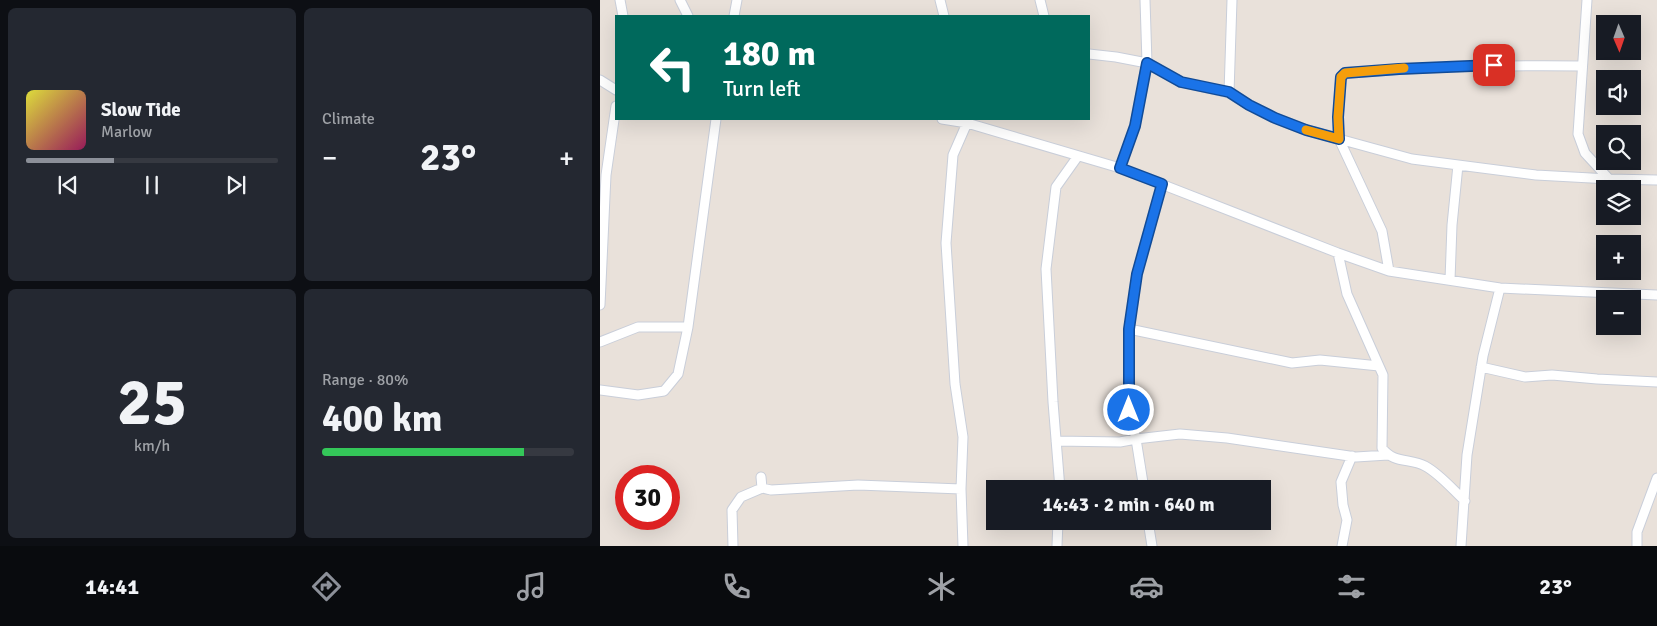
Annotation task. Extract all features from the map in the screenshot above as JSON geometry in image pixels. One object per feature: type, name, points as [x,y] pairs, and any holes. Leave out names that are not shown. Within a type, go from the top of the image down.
[{"type":"street","points":[[620,0],[623,15]]},
{"type":"street","points":[[680,0],[688,15]]},
{"type":"street","points":[[734,15],[738,0]]},
{"type":"street","points":[[940,0],[944,15]]},
{"type":"street","points":[[1040,0],[1044,15]]},
{"type":"street","points":[[1120,168],[1135,126],[1147,63],[1145,0]]},
{"type":"street","points":[[1229,92],[1232,0]]},
{"type":"street","points":[[1587,0],[1578,134],[1585,153],[1609,179]]},
{"type":"street","points":[[1090,54],[1116,56],[1147,63],[1181,82],[1229,92],[1275,118],[1306,130],[1412,159],[1536,175],[1657,180]]},
{"type":"street","points":[[1389,271],[1382,231],[1339,139],[1338,117],[1341,77],[1345,73],[1399,69],[1484,66],[1582,66]]},
{"type":"street","points":[[600,80],[615,89]]},
{"type":"street","points":[[600,306],[603,175],[615,111]]},
{"type":"street","points":[[600,390],[638,395],[664,391],[678,374],[688,326],[716,120]]},
{"type":"street","points":[[963,546],[961,489],[963,437],[955,384],[946,243],[953,155],[966,121],[1120,168],[1389,271],[1500,288],[1657,295]]},
{"type":"street","points":[[1059,480],[1052,402],[1046,269],[1056,187],[1078,156]]},
{"type":"street","points":[[1450,280],[1452,225],[1458,165]]},
{"type":"street","points":[[1143,480],[1129,410],[1129,329],[1137,274],[1162,184]]},
{"type":"street","points":[[1338,253],[1347,294],[1383,375],[1382,448],[1388,455]]},
{"type":"street","points":[[1461,546],[1467,455],[1481,367],[1500,288]]},
{"type":"street","points":[[600,342],[638,327],[688,326]]},
{"type":"street","points":[[1129,329],[1292,363],[1320,360],[1379,366]]},
{"type":"street","points":[[1481,367],[1525,377],[1552,375],[1657,382]]},
{"type":"street","points":[[1056,441],[1120,442],[1180,434],[1227,438],[1352,456],[1388,455],[1425,466],[1464,501]]},
{"type":"street","points":[[1342,546],[1347,520],[1343,505],[1341,482],[1352,456]]},
{"type":"street","points":[[762,477],[762,488]]},
{"type":"street","points":[[1637,546],[1637,532],[1657,478]]},
{"type":"street","points":[[733,546],[732,510],[741,497],[762,488],[771,490],[858,485],[961,489]]},
{"type":"street","points":[[1057,546],[1058,530]]},
{"type":"street","points":[[1149,530],[1152,546]]},
{"type":"slow traffic","points":[[1306,130],[1339,139],[1338,117],[1341,77],[1345,73],[1404,68]]},
{"type":"route","points":[[1129,410],[1129,329],[1137,274],[1162,184],[1120,168],[1135,126],[1147,63],[1181,82],[1229,92],[1275,118],[1306,130],[1339,139],[1338,117],[1341,77],[1345,73],[1494,65]]}]
